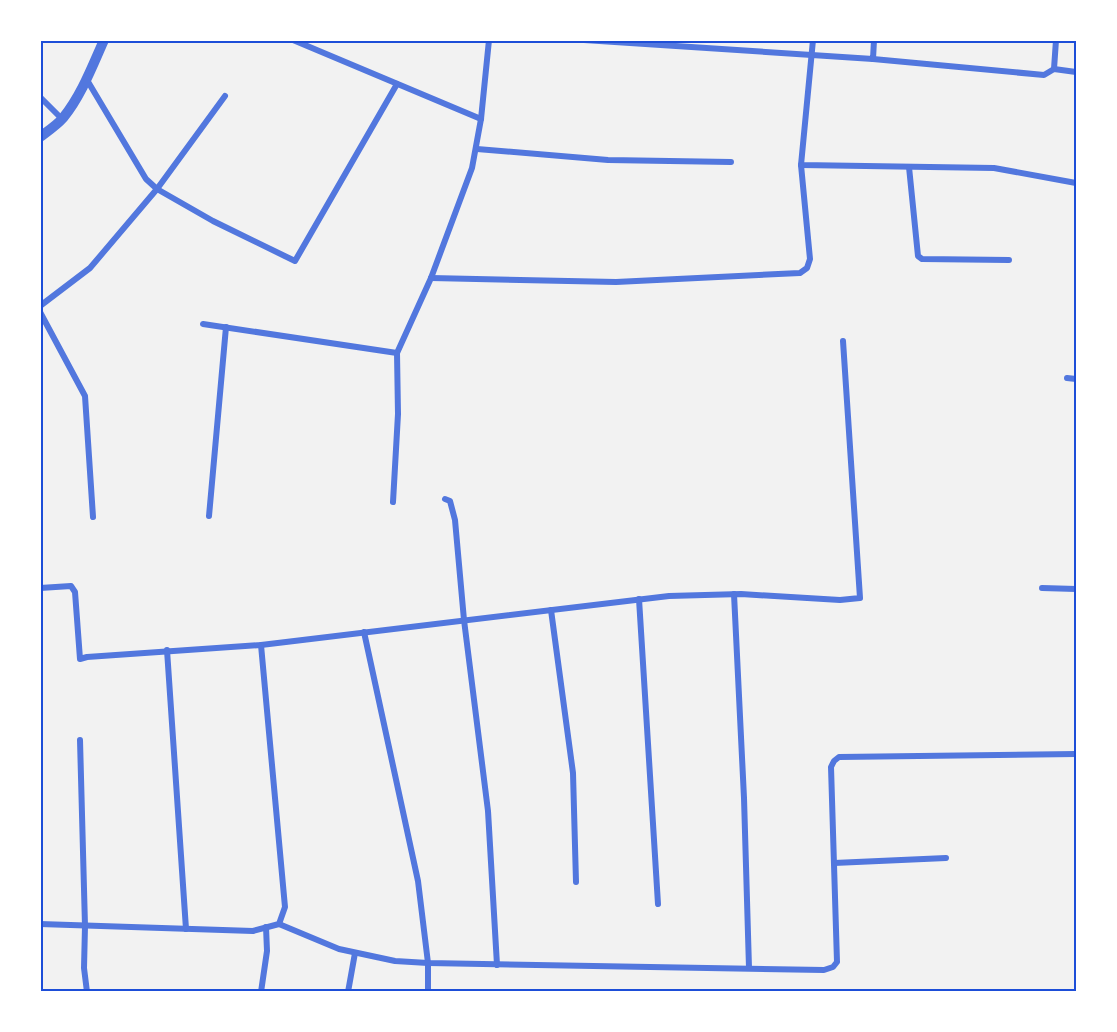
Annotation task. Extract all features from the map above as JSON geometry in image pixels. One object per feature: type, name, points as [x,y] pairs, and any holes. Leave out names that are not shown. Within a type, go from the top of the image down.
[{"type":"street","points":[[40,137],[62,120],[87,80],[104,40]]},
{"type":"street","points":[[293,40],[481,119]]},
{"type":"street","points":[[393,502],[398,414],[397,353],[431,278],[477,149],[489,40]]},
{"type":"street","points":[[584,40],[811,54],[1044,75],[1054,69],[1077,72]]},
{"type":"street","points":[[431,278],[616,282],[800,273],[807,268],[810,259],[801,165],[813,40]]},
{"type":"street","points":[[873,59],[874,40]]},
{"type":"street","points":[[1054,69],[1056,40]]},
{"type":"street","points":[[87,80],[146,179],[157,189],[213,221],[295,261],[397,84]]},
{"type":"street","points":[[40,306],[90,268],[157,189],[225,96]]},
{"type":"street","points":[[40,97],[62,120]]},
{"type":"street","points":[[477,149],[608,160],[730,162]]},
{"type":"street","points":[[801,165],[994,168],[1077,183]]},
{"type":"street","points":[[909,167],[918,256],[922,259],[1009,260]]},
{"type":"street","points":[[40,312],[85,396],[93,517]]},
{"type":"street","points":[[203,324],[397,353]]},
{"type":"street","points":[[209,516],[226,327]]},
{"type":"street","points":[[40,588],[71,586],[75,592],[80,659],[167,650],[261,645],[669,596],[734,594],[840,600],[860,598],[843,341]]},
{"type":"street","points":[[1067,378],[1077,379]]},
{"type":"street","points":[[445,499],[450,501],[455,520],[464,620],[488,811],[496,965]]},
{"type":"street","points":[[1042,588],[1077,589]]},
{"type":"street","points":[[734,594],[744,798],[749,968]]},
{"type":"street","points":[[639,599],[658,904]]},
{"type":"street","points":[[551,610],[573,773],[576,882]]},
{"type":"street","points":[[364,632],[418,881],[428,963],[428,992]]},
{"type":"street","points":[[261,645],[285,907],[279,924]]},
{"type":"street","points":[[167,650],[186,929]]},
{"type":"street","points":[[80,740],[84,968],[87,992]]},
{"type":"street","points":[[40,924],[253,932],[279,924],[339,949],[395,961],[428,963],[824,970],[833,967],[837,962],[831,767],[834,760],[839,757],[1077,754]]},
{"type":"street","points":[[834,863],[946,858]]},
{"type":"street","points":[[261,992],[267,951],[266,927]]},
{"type":"street","points":[[348,992],[355,953]]}]
